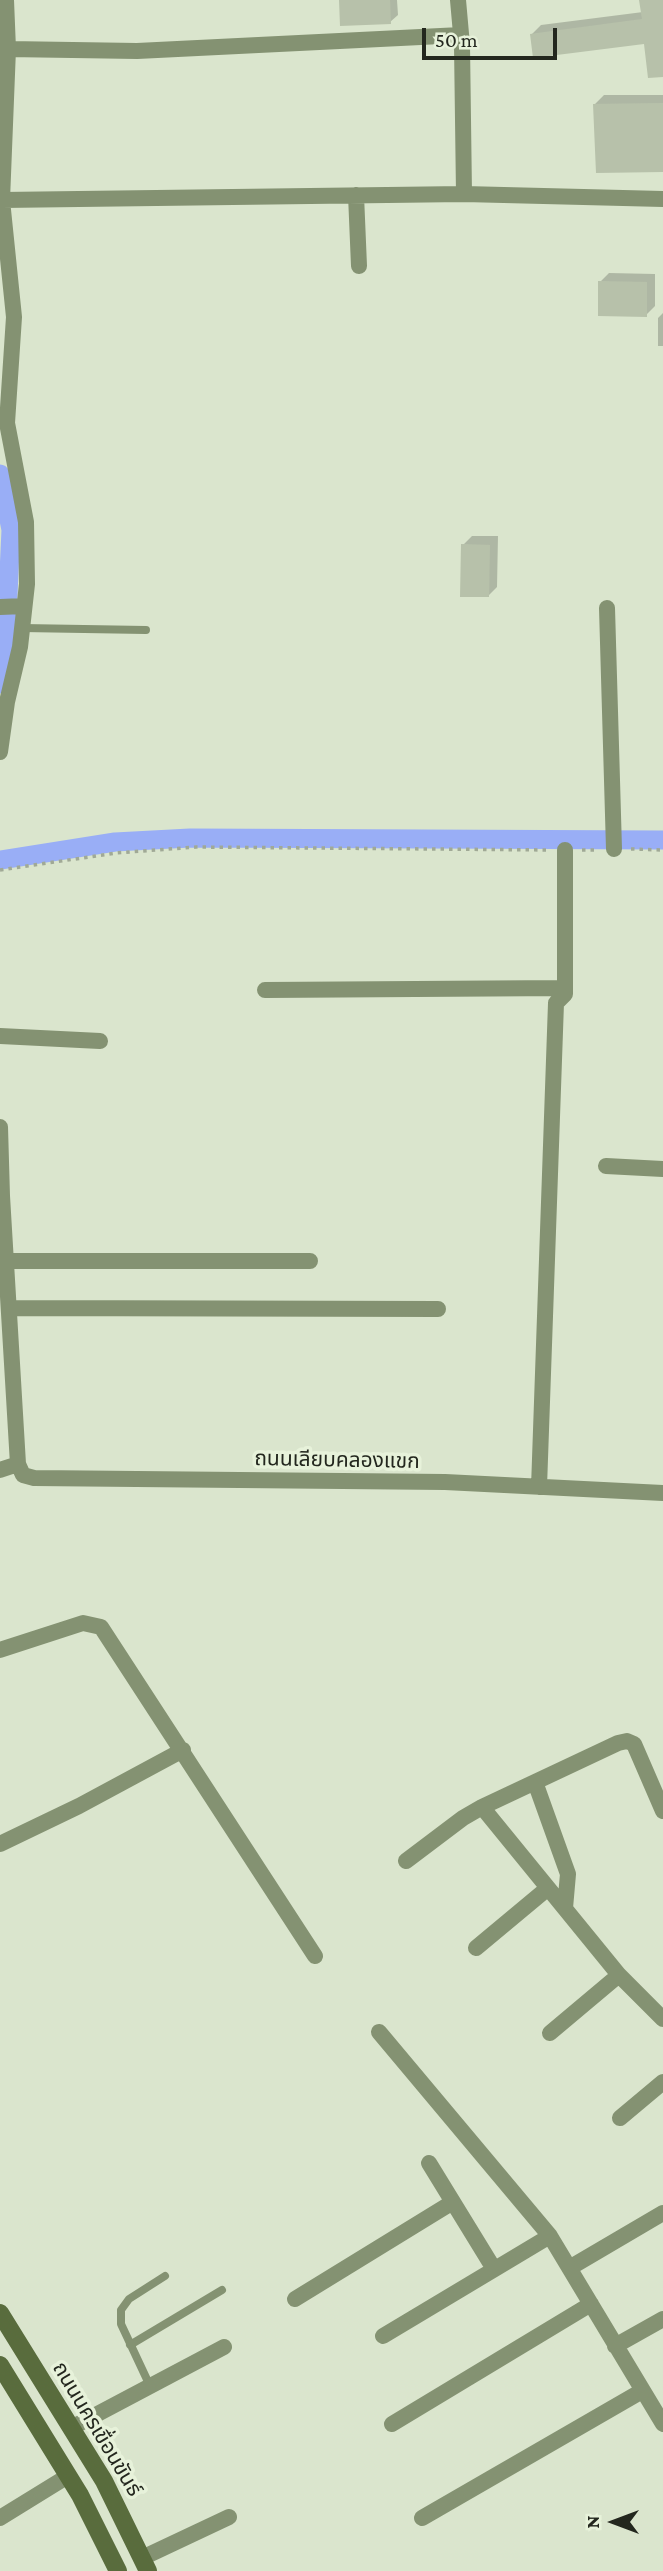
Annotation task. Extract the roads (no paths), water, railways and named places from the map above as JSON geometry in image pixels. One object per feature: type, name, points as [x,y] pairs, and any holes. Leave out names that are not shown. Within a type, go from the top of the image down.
[{"type":"main road","name":"ถนนนครเขื่อนขันธ์","points":[[0,2313],[104,2481],[145,2564]]},
{"type":"main road","points":[[0,2365],[68,2476],[105,2541],[118,2571]]},
{"type":"street","points":[[0,752],[22,628],[13,606],[27,584],[26,522],[7,423],[14,317],[2,200],[8,49],[6,0]]},
{"type":"street","points":[[458,0],[464,194]]},
{"type":"street","points":[[8,49],[137,51],[461,34]]},
{"type":"street","points":[[2,200],[464,194],[663,199]]},
{"type":"street","points":[[356,195],[359,266]]},
{"type":"street","points":[[607,608],[613,841]]},
{"type":"street","points":[[539,1487],[555,1003],[565,994],[565,850]]},
{"type":"street","points":[[265,990],[565,988]]},
{"type":"street","points":[[0,1036],[100,1041]]},
{"type":"street","points":[[0,1127],[10,1308],[6,1364],[18,1464],[0,1470]]},
{"type":"street","points":[[606,1166],[663,1169]]},
{"type":"street","points":[[6,1261],[310,1261]]},
{"type":"street","points":[[10,1308],[438,1309]]},
{"type":"street","name":"ถนนเลียบคลองแขก","points":[[18,1464],[23,1475],[34,1478],[445,1482],[663,1493]]},
{"type":"street","points":[[0,1650],[83,1623],[101,1627],[314,1956]]},
{"type":"street","points":[[406,1861],[482,1807],[627,1741],[634,1744],[663,1811]]},
{"type":"street","points":[[0,1844],[183,1751]]},
{"type":"street","points":[[536,1782],[568,1874],[565,1909]]},
{"type":"street","points":[[482,1807],[619,1975],[663,2020]]},
{"type":"street","points":[[476,1948],[548,1888]]},
{"type":"street","points":[[550,2033],[619,1975]]},
{"type":"street","points":[[379,2032],[550,2236],[663,2424]]},
{"type":"street","points":[[620,2118],[663,2082]]},
{"type":"street","points":[[429,2164],[494,2269]]},
{"type":"street","points":[[295,2300],[453,2203]]},
{"type":"street","points":[[570,2267],[663,2213]]},
{"type":"street","points":[[383,2336],[550,2236]]},
{"type":"street","points":[[392,2424],[591,2304]]},
{"type":"street","points":[[615,2346],[663,2319]]},
{"type":"street","points":[[71,2428],[224,2347]]},
{"type":"street","points":[[422,2518],[642,2391]]},
{"type":"street","points":[[0,2518],[68,2476]]},
{"type":"street","points":[[145,2564],[229,2517]]},
{"type":"lane","points":[[22,628],[146,630]]},
{"type":"lane","points":[[150,2386],[121,2324],[121,2310],[129,2300],[165,2276]]},
{"type":"lane","points":[[131,2345],[222,2290]]},
{"type":"waterway","points":[[0,474],[11,530],[7,616],[0,684]]},
{"type":"waterway","points":[[0,860],[115,842],[190,838],[663,840]]}]
